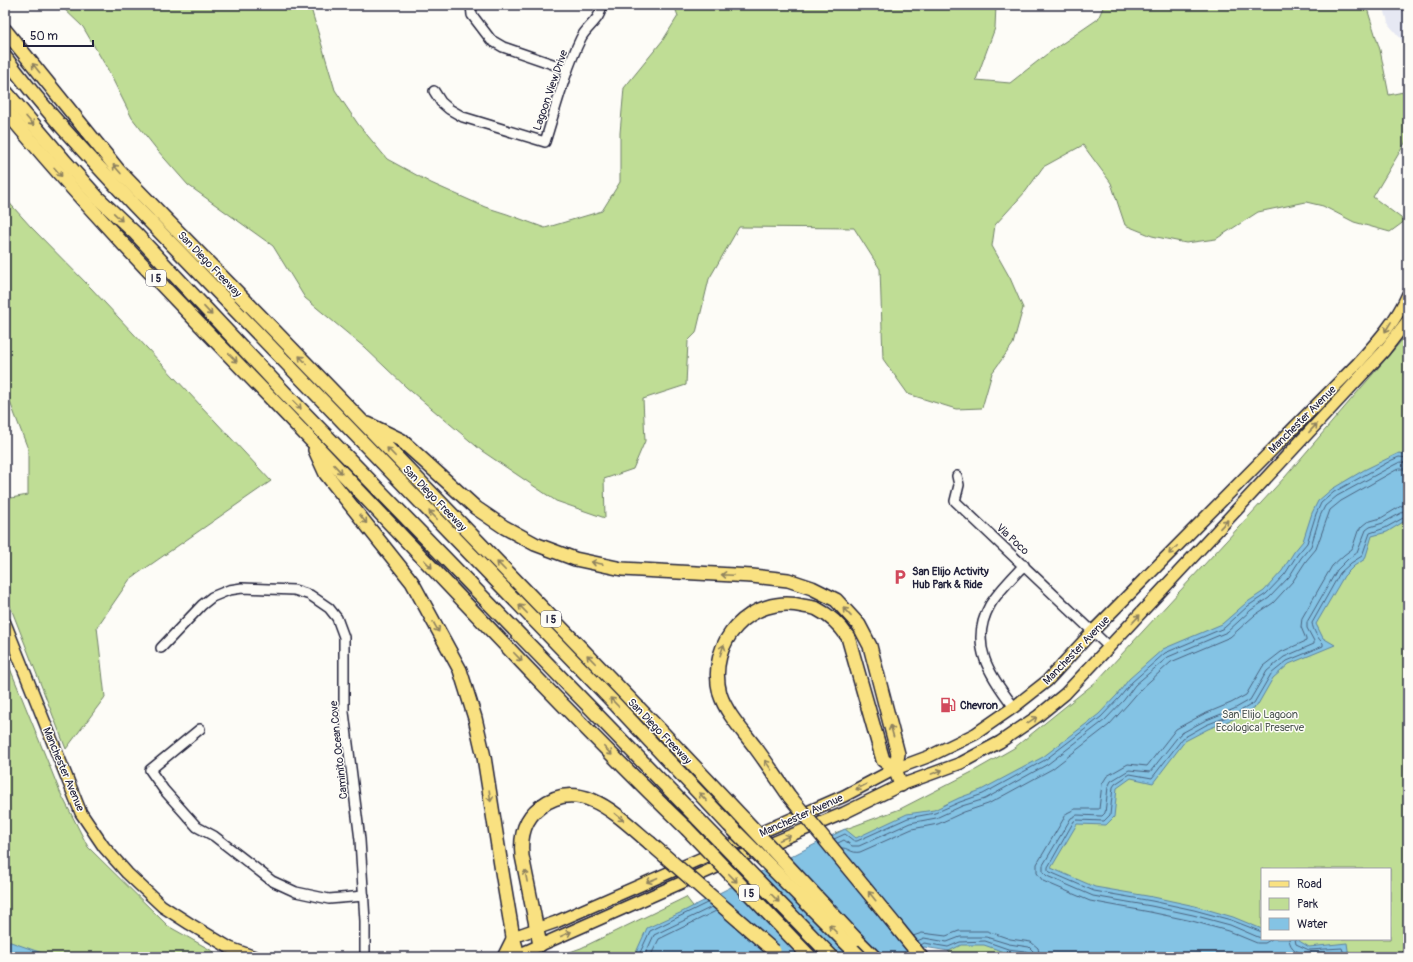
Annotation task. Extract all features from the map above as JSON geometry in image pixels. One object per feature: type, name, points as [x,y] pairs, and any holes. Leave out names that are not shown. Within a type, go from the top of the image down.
[{"type":"highway","name":"San Diego Freeway","points":[[5,30],[118,171],[184,237],[650,720],[874,957]]},
{"type":"highway","points":[[5,57],[25,85],[64,131],[129,200],[616,705],[729,825],[860,957]]},
{"type":"highway","points":[[5,91],[98,198],[135,233],[285,393],[832,957]]},
{"type":"highway","name":"I 5","points":[[5,110],[91,210],[419,555],[627,771],[687,829],[810,957]]},
{"type":"highway","points":[[358,419],[401,440],[476,508],[504,527],[535,544],[575,559],[622,569],[752,576],[788,580],[812,588],[836,600],[859,624],[870,646],[898,754],[895,770]]},
{"type":"highway","points":[[312,441],[326,474],[412,582],[460,670],[476,718],[484,757],[513,937],[518,955]]},
{"type":"highway","points":[[901,785],[895,770],[883,760],[848,637],[836,621],[816,609],[791,603],[772,605],[754,611],[739,623],[726,638],[719,658],[718,675],[720,694],[729,712],[790,797],[921,957]]},
{"type":"highway","points":[[540,945],[522,856],[522,831],[532,813],[547,801],[570,795],[586,797],[608,808],[780,957]]},
{"type":"main road","name":"Manchester Avenue","points":[[501,956],[513,937],[556,922],[844,796],[895,770],[930,756],[975,734],[1014,707],[1047,681],[1093,631],[1358,363],[1384,334],[1408,294]]},
{"type":"main road","name":"Manchester Avenue","points":[[501,956],[518,955],[744,855],[844,813],[901,785],[961,763],[1000,742],[1038,716],[1065,694],[1109,647],[1384,350],[1408,320]]},
{"type":"main road","name":"Manchester Avenue","points":[[5,623],[81,813],[104,846],[127,873],[162,906],[230,948],[255,957]]},
{"type":"street","points":[[471,5],[472,15],[491,40],[503,47],[567,69]]},
{"type":"street","name":"Lagoon View Drive","points":[[434,91],[441,102],[449,109],[463,117],[545,142],[567,69],[582,36],[598,19],[601,5]]},
{"type":"street","name":"Via Poco","points":[[957,476],[959,485],[955,501],[1024,565],[990,604],[981,632],[981,649],[985,662],[1000,688],[1014,707]]},
{"type":"street","points":[[1024,565],[1109,647]]},
{"type":"street","name":"Caminito Ocean Cove","points":[[161,648],[202,605],[212,597],[229,590],[242,588],[294,590],[310,595],[329,608],[337,618],[344,637],[344,712],[360,838],[364,896],[365,957]]},
{"type":"street","points":[[200,729],[150,770],[164,790],[197,827],[214,836],[272,881],[296,892],[329,899],[364,896]]},
{"type":"shaded area","points":[[1383,5],[1408,5],[1408,47],[1389,25]]},
{"type":"green space","points":[[60,5],[310,5],[335,90],[358,124],[387,159],[431,183],[485,207],[545,228],[602,211],[620,182],[620,133],[624,88],[663,40],[678,16],[674,5],[996,5],[995,28],[976,80],[1010,83],[1047,54],[1098,19],[1104,5],[1366,5],[1380,50],[1389,95],[1408,91],[1408,138],[1373,197],[1405,221],[1390,232],[1354,222],[1323,206],[1306,202],[1258,212],[1216,239],[1186,243],[1152,236],[1125,225],[1111,183],[1083,145],[1043,167],[1026,191],[995,225],[992,246],[1010,278],[1023,308],[1013,344],[992,373],[982,408],[956,409],[908,394],[883,359],[880,269],[854,228],[739,227],[709,279],[696,333],[688,341],[686,385],[643,399],[645,441],[633,469],[604,479],[605,518],[556,501],[482,451],[406,387],[364,347],[305,298],[273,246],[188,185],[158,151],[132,118],[107,68],[83,27]]},
{"type":"green space","points":[[5,198],[271,481],[130,579],[97,627],[105,697],[66,749],[5,593],[5,499],[28,495],[28,449],[5,389]]},
{"type":"green space","name":"San Elijo Lagoon Ecological Preserve","points":[[1408,333],[1408,957],[954,957],[835,833],[900,809],[972,772],[1014,748],[1097,681],[1285,477]]},
{"type":"green space","points":[[5,656],[60,792],[88,847],[168,926],[223,957],[5,957]]},
{"type":"green space","points":[[686,897],[732,957],[556,957],[581,948]]},
{"type":"water","points":[[1399,453],[1408,455],[1408,519],[1387,532],[1372,536],[1365,559],[1354,566],[1344,576],[1316,624],[1323,638],[1335,645],[1289,664],[1273,678],[1257,706],[1238,717],[1208,729],[1185,741],[1153,783],[1131,778],[1117,788],[1114,817],[1106,825],[1077,824],[1051,868],[1095,887],[1195,906],[1233,917],[1261,929],[1261,940],[1298,940],[1309,947],[1347,943],[1349,957],[1033,957],[1030,955],[1007,953],[984,945],[961,945],[949,951],[924,947],[904,957],[634,957],[647,928],[680,913],[845,829],[856,838],[907,814],[934,810],[959,798],[981,790],[1043,757],[1099,714],[1117,695],[1129,679],[1163,649],[1222,624],[1246,603],[1264,591],[1282,571],[1303,541],[1312,513],[1318,501],[1332,489],[1364,470]]},
{"type":"water","points":[[5,940],[42,953],[61,957],[5,957]]},
{"type":"place","name":"San Elijo Activity Hub Park & Ride","points":[[900,577]]},
{"type":"place","name":"Chevron","points":[[948,705]]}]
